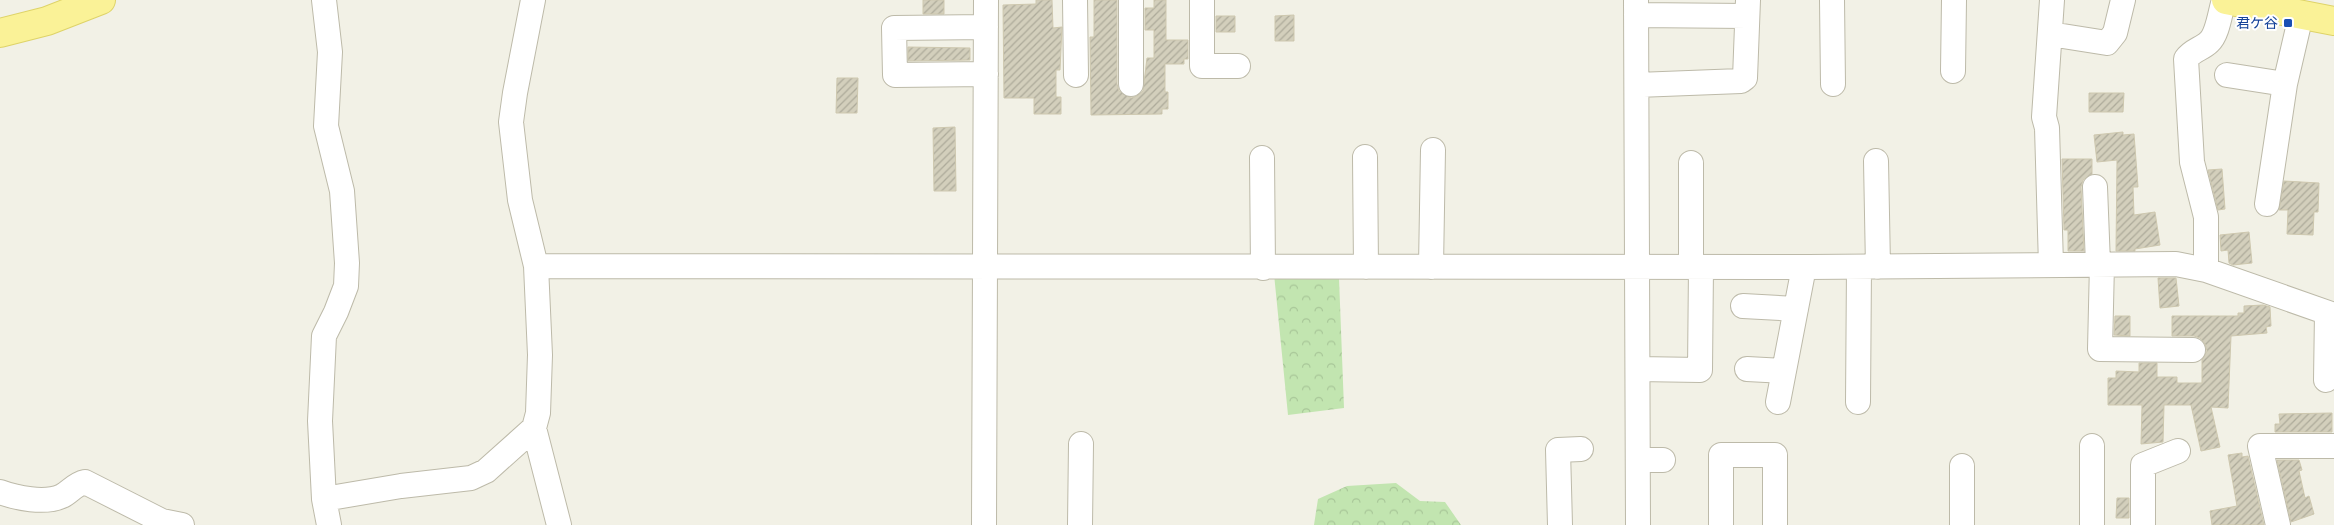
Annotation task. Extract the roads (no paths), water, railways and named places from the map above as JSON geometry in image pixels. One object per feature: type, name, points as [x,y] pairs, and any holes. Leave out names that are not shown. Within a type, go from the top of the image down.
[{"type":"main road","points":[[0,34],[47,21],[101,0]]},
{"type":"main road","points":[[2225,0],[2334,21]]},
{"type":"street","points":[[324,0],[330,52],[326,126],[342,191],[347,263],[346,286],[324,336],[320,421],[324,518],[401,486],[471,478],[486,471],[534,428]]},
{"type":"street","points":[[533,0],[511,122],[520,200],[536,266],[540,356],[538,413],[534,428],[559,525]]},
{"type":"street","points":[[984,525],[986,0]]},
{"type":"street","points":[[1075,0],[1076,76]]},
{"type":"street","points":[[1131,0],[1131,84]]},
{"type":"street","points":[[1202,0],[1202,66],[1238,66]]},
{"type":"street","points":[[1832,0],[1833,84]]},
{"type":"street","points":[[1953,72],[1954,0]]},
{"type":"street","points":[[2050,265],[2046,128],[2044,117],[2052,0]]},
{"type":"street","points":[[2050,34],[2107,43],[2115,34],[2124,0]]},
{"type":"street","points":[[2206,270],[2206,217],[2192,162],[2186,59],[2190,53],[2209,43],[2213,37],[2225,0]]},
{"type":"street","points":[[1637,85],[1741,81],[1745,78],[1747,8],[1636,8],[1638,525]]},
{"type":"street","points":[[2267,204],[2285,84],[2301,15]]},
{"type":"street","points":[[986,27],[894,28],[895,75],[986,74]]},
{"type":"street","points":[[2227,76],[2285,84]]},
{"type":"street","points":[[1431,267],[1432,150]]},
{"type":"street","points":[[1365,157],[1366,268]]},
{"type":"street","points":[[1262,158],[1263,268]]},
{"type":"street","points":[[1858,402],[1876,161]]},
{"type":"street","points":[[1638,369],[1700,370],[1691,163]]},
{"type":"street","points":[[2095,187],[2100,264],[2100,349],[2193,350]]},
{"type":"street","points":[[536,266],[1366,268],[2176,264],[2206,270],[2331,314],[2326,380]]},
{"type":"street","points":[[1778,402],[1804,267]]},
{"type":"street","points":[[1743,306],[1796,309]]},
{"type":"street","points":[[1748,369],[1784,371]]},
{"type":"street","points":[[1080,525],[1081,444]]},
{"type":"street","points":[[2092,446],[2092,525]]},
{"type":"street","points":[[2278,525],[2260,446],[2334,446]]},
{"type":"street","points":[[1560,525],[1558,450],[1581,449]]},
{"type":"street","points":[[2143,525],[2144,465],[2178,451]]},
{"type":"street","points":[[1721,525],[1721,455],[1775,455],[1775,525]]},
{"type":"street","points":[[1638,460],[1664,460]]},
{"type":"street","points":[[1962,466],[1962,525]]},
{"type":"street","points":[[0,492],[42,500],[55,499],[64,495],[77,484],[85,482],[162,521],[182,525]]},
{"type":"place","name":"君ケ谷","points":[[2288,23]]}]
